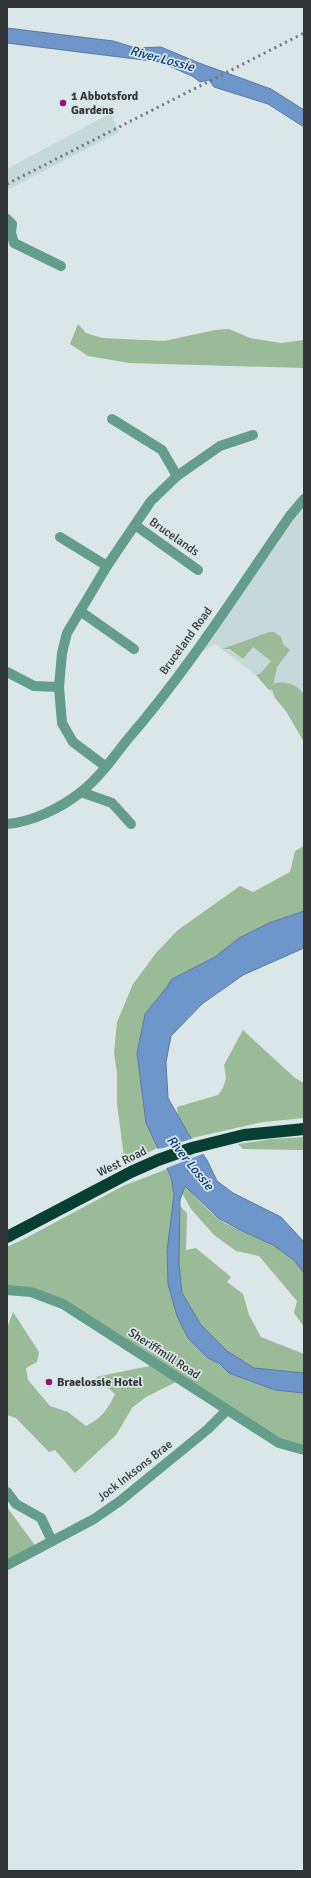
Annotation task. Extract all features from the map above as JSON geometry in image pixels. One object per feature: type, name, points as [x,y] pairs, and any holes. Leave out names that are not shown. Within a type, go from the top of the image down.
[{"type":"highway","name":"West Road","points":[[7,1237],[131,1172],[158,1160],[192,1148],[244,1135],[304,1129]]},
{"type":"street","points":[[7,219],[12,224],[11,233],[14,243],[61,266]]},
{"type":"street","points":[[112,419],[162,450],[177,476]]},
{"type":"street","name":"Brucelands","points":[[105,766],[73,742],[62,723],[59,687],[62,653],[67,633],[107,566],[151,501],[177,476],[220,446],[253,435]]},
{"type":"street","name":"Bruceland Road","points":[[7,824],[21,823],[42,815],[81,792],[105,766],[142,724],[289,517],[304,499]]},
{"type":"street","name":"Brucelands","points":[[135,525],[198,570]]},
{"type":"street","points":[[60,536],[107,566]]},
{"type":"street","points":[[80,611],[134,649]]},
{"type":"street","points":[[7,672],[34,686],[59,687]]},
{"type":"street","points":[[81,792],[112,803],[131,824]]},
{"type":"street","name":"Sheriffmill Road","points":[[7,1290],[31,1292],[63,1304],[279,1443],[304,1450]]},
{"type":"street","name":"Jock Inksons Brae","points":[[7,1565],[94,1519],[120,1501],[208,1429],[227,1410]]},
{"type":"street","points":[[7,1492],[16,1504],[41,1518],[52,1541]]},
{"type":"shaded area","points":[[111,113],[119,132],[7,190],[7,169]]},
{"type":"shaded area","points":[[304,499],[304,742],[286,711],[256,675],[215,644],[196,655]]},
{"type":"green space","points":[[78,324],[86,333],[102,338],[164,341],[215,330],[229,329],[250,338],[281,343],[304,340],[304,368],[129,363],[88,356],[70,344]]},
{"type":"green space","points":[[269,632],[274,632],[281,637],[283,644],[290,650],[277,667],[273,686],[275,683],[287,683],[298,688],[304,694],[304,742],[286,711],[275,698],[272,689],[269,690],[256,675],[261,673],[271,661],[253,647],[243,659],[230,649],[222,649]]},
{"type":"green space","points":[[304,846],[304,911],[269,923],[239,938],[215,957],[172,979],[145,1014],[137,1053],[146,1123],[157,1148],[125,1165],[117,1103],[117,1073],[114,1053],[117,1022],[133,984],[156,953],[178,930],[240,886],[253,892],[290,872],[295,851]]},
{"type":"green space","points":[[243,1030],[295,1078],[304,1083],[304,1118],[263,1122],[192,1138],[178,1117],[177,1107],[218,1095],[223,1088],[226,1078],[224,1065]]},
{"type":"green space","points":[[304,1137],[304,1150],[243,1149],[238,1144],[272,1139]]},
{"type":"green space","points":[[167,1169],[171,1177],[174,1195],[167,1251],[168,1284],[177,1316],[188,1338],[208,1358],[219,1364],[229,1373],[275,1390],[304,1393],[304,1450],[279,1443],[180,1380],[146,1397],[132,1408],[116,1435],[75,1473],[55,1450],[49,1452],[16,1418],[7,1415],[7,1328],[13,1312],[39,1352],[37,1362],[26,1368],[28,1380],[50,1406],[68,1412],[86,1426],[104,1413],[115,1394],[96,1377],[154,1365],[63,1304],[7,1290],[7,1247],[123,1186]]},
{"type":"green space","points":[[185,1185],[217,1218],[239,1230],[265,1241],[289,1255],[298,1263],[305,1276],[304,1327],[294,1313],[297,1301],[259,1256],[236,1251],[214,1235],[191,1209],[182,1193]]},
{"type":"green space","points":[[180,1206],[187,1213],[186,1250],[196,1248],[231,1277],[227,1282],[243,1294],[249,1315],[261,1337],[304,1354],[304,1373],[254,1368],[227,1351],[201,1325],[182,1293],[179,1264]]},
{"type":"green space","points":[[7,1507],[37,1548],[7,1565]]},
{"type":"water","name":"River Lossie","points":[[7,28],[113,41],[136,48],[161,47],[199,63],[271,89],[304,110],[304,127],[268,104],[214,87],[209,80],[200,82],[192,76],[160,62],[7,43]]},
{"type":"water","name":"River Lossie","points":[[304,911],[304,948],[243,975],[202,1004],[171,1036],[166,1062],[168,1098],[188,1133],[207,1160],[217,1181],[233,1193],[281,1217],[304,1242],[304,1273],[294,1260],[273,1245],[218,1218],[185,1186],[180,1200],[179,1264],[182,1293],[201,1325],[227,1351],[254,1368],[304,1373],[304,1393],[275,1390],[229,1373],[220,1364],[208,1358],[188,1338],[177,1316],[168,1284],[167,1251],[174,1195],[171,1177],[146,1123],[137,1053],[145,1014],[172,979],[215,957],[239,938],[269,923]]},
{"type":"pier","points":[[194,1138],[205,1153],[164,1169],[156,1149]]},
{"type":"railway","points":[[7,184],[304,33]]},
{"type":"place","name":"1 Abbotsford Gardens","points":[[63,103]]},
{"type":"place","name":"Braelossie Hotel","points":[[49,1382]]}]
